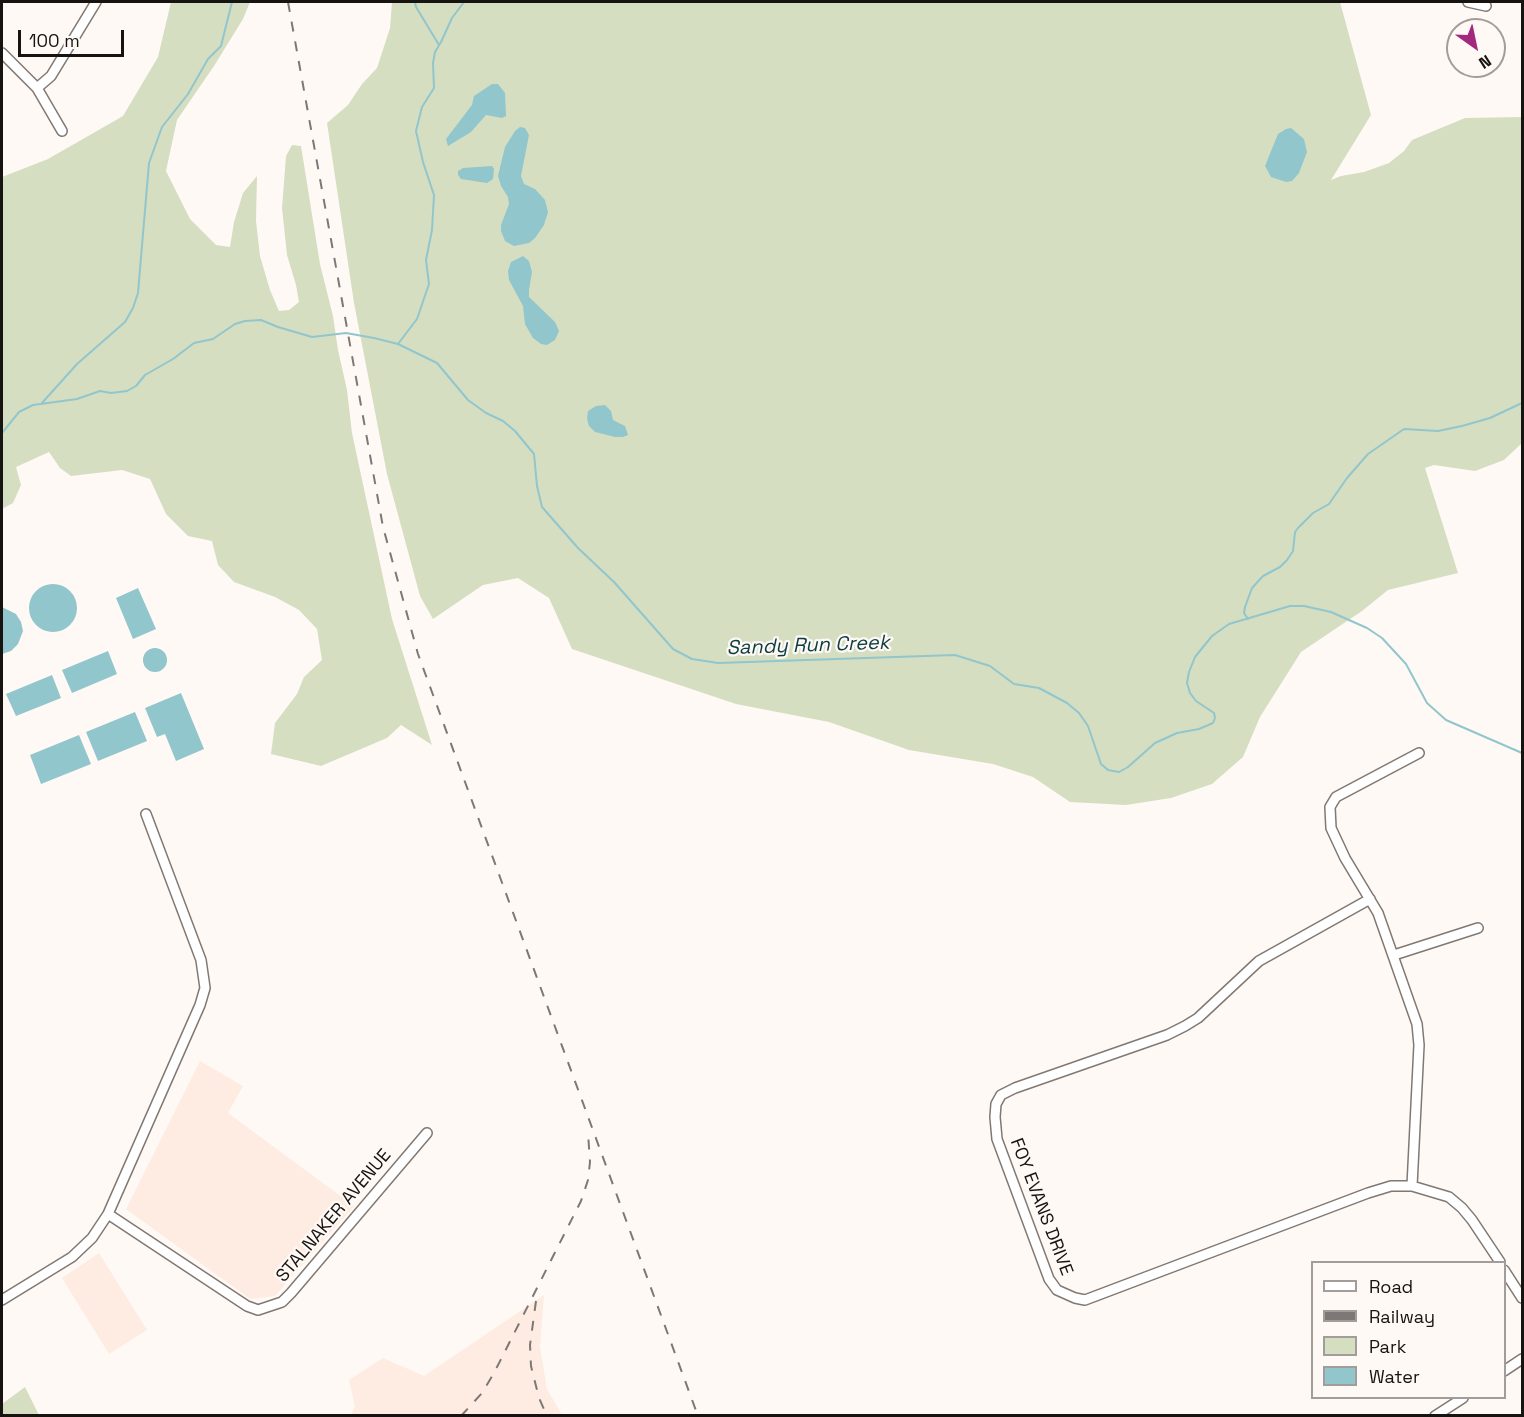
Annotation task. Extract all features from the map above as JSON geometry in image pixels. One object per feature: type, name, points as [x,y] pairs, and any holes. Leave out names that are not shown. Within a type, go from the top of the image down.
[{"type":"street","points":[[38,88],[51,76],[96,2]]},
{"type":"street","points":[[1468,2],[1486,6]]},
{"type":"street","points":[[2,53],[38,88],[62,131]]},
{"type":"street","points":[[1412,1186],[1419,1045],[1417,1024],[1378,913],[1345,858],[1331,828],[1330,807],[1336,796],[1419,753]]},
{"type":"street","points":[[2,1300],[72,1257],[92,1238],[108,1214],[194,1022],[204,988],[201,960],[146,814]]},
{"type":"street","name":"FOY EVANS DRIVE","points":[[1370,898],[1259,962],[1198,1018],[1185,1026],[1156,1039],[1015,1088],[1002,1095],[996,1104],[995,1111],[997,1139],[1049,1279],[1057,1290],[1084,1300],[1391,1186],[1412,1186],[1440,1193],[1462,1208],[1499,1261]]},
{"type":"street","points":[[1394,955],[1478,928]]},
{"type":"street","name":"STALNAKER AVENUE","points":[[108,1214],[247,1306],[258,1310],[282,1302],[291,1293],[427,1133]]},
{"type":"street","points":[[1506,1273],[1522,1298]]},
{"type":"street","points":[[1506,1370],[1522,1359]]},
{"type":"street","points":[[1435,1416],[1461,1399]]},
{"type":"shaded area","points":[[200,1061],[243,1086],[228,1113],[354,1206],[275,1296],[250,1299],[126,1209]]},
{"type":"shaded area","points":[[99,1253],[147,1330],[109,1354],[62,1278]]},
{"type":"shaded area","points":[[544,1295],[540,1347],[547,1389],[562,1415],[351,1415],[355,1406],[349,1380],[383,1358],[424,1376]]},
{"type":"green space","points":[[171,2],[250,2],[243,19],[214,66],[177,120],[166,171],[190,219],[216,245],[230,247],[234,222],[243,193],[257,176],[256,221],[260,256],[279,311],[289,310],[299,302],[287,255],[282,208],[286,156],[292,145],[301,146],[320,264],[333,316],[347,390],[352,433],[392,619],[432,745],[401,725],[387,738],[321,766],[271,754],[275,723],[297,694],[304,677],[322,660],[317,629],[299,610],[275,597],[234,582],[218,565],[212,541],[188,536],[166,514],[150,479],[122,470],[71,476],[60,468],[49,452],[16,467],[21,485],[13,503],[2,509],[2,177],[48,159],[123,116],[158,57]]},
{"type":"green space","points":[[392,2],[1340,2],[1371,115],[1331,180],[1389,163],[1404,151],[1412,140],[1465,118],[1522,117],[1522,443],[1504,460],[1475,471],[1434,465],[1425,468],[1458,573],[1388,590],[1362,611],[1301,652],[1260,717],[1243,757],[1212,784],[1171,798],[1126,805],[1070,802],[1033,777],[993,764],[909,750],[829,722],[736,704],[572,649],[549,598],[518,578],[483,585],[433,619],[420,596],[387,474],[354,303],[327,123],[348,105],[362,84],[377,68],[390,28]]},
{"type":"green space","points":[[25,1387],[39,1415],[2,1415],[2,1404]]},
{"type":"water","points":[[492,84],[498,84],[505,93],[506,116],[502,118],[486,115],[471,132],[448,146],[446,139],[472,105],[474,96]]},
{"type":"water","points":[[520,127],[525,128],[529,135],[521,176],[524,184],[535,189],[545,200],[548,212],[544,225],[535,238],[529,243],[514,246],[505,241],[501,231],[509,204],[498,176],[505,147]]},
{"type":"water","points":[[1291,128],[1304,139],[1307,152],[1299,173],[1292,181],[1286,182],[1271,177],[1265,166],[1278,134]]},
{"type":"water","points":[[492,166],[493,179],[487,183],[461,179],[458,175],[458,171],[463,168]]},
{"type":"water","points":[[523,256],[529,261],[532,272],[529,297],[555,322],[559,331],[555,340],[547,345],[533,338],[525,324],[523,306],[509,280],[508,271],[511,262]]},
{"type":"water","points":[[605,405],[611,411],[613,420],[625,426],[628,435],[615,437],[595,432],[589,426],[588,411],[596,406]]},
{"type":"water","points":[[48,584],[58,584],[70,591],[77,603],[77,613],[70,625],[58,632],[48,632],[33,621],[29,613],[29,603],[40,588]]},
{"type":"water","points":[[138,588],[156,629],[133,639],[116,598]]},
{"type":"water","points":[[2,607],[16,614],[23,631],[18,644],[11,651],[2,654]]},
{"type":"water","points":[[155,648],[160,649],[166,655],[166,665],[160,671],[155,672],[150,671],[144,665],[143,660],[144,655],[150,649]]},
{"type":"water","points":[[108,651],[117,674],[72,693],[62,670]]},
{"type":"water","points":[[52,675],[61,698],[16,716],[6,694]]},
{"type":"water","points":[[181,693],[204,749],[176,761],[165,734],[157,737],[145,708]]},
{"type":"water","points":[[135,712],[147,741],[98,761],[86,732]]},
{"type":"water","points":[[79,735],[91,764],[41,784],[30,755]]},
{"type":"waterway","points":[[42,403],[77,364],[125,322],[133,308],[138,293],[149,163],[162,127],[188,94],[208,59],[221,46],[232,2]]},
{"type":"waterway","points":[[415,2],[439,45]]},
{"type":"waterway","points":[[398,344],[417,319],[429,284],[426,260],[432,230],[434,195],[416,131],[422,107],[434,88],[435,52],[452,18],[464,2]]},
{"type":"waterway","name":"Sandy Run Creek","points":[[2,433],[19,412],[33,405],[77,399],[100,391],[111,393],[127,391],[136,386],[145,375],[173,359],[194,343],[213,339],[235,324],[245,321],[261,320],[312,337],[346,333],[374,338],[398,344],[437,363],[468,400],[515,431],[534,454],[537,486],[542,507],[578,548],[614,582],[673,649],[692,659],[718,663],[955,655],[990,666],[1014,684],[1039,688],[1067,703],[1079,713],[1088,726],[1101,764],[1108,770],[1119,772],[1155,743],[1177,733],[1199,729],[1213,723],[1214,713],[1196,701],[1187,683],[1195,657],[1212,636],[1229,624],[1290,606],[1304,606],[1331,612],[1367,628],[1382,638],[1406,664],[1427,703],[1446,720],[1522,753]]},
{"type":"waterway","name":"Sandy Run Creek","points":[[1248,619],[1244,613],[1252,588],[1263,576],[1280,567],[1287,560],[1293,551],[1295,532],[1298,528],[1313,513],[1329,504],[1368,454],[1404,429],[1438,431],[1462,426],[1490,418],[1522,403]]},
{"type":"railway","points":[[288,2],[383,527],[418,654],[698,1416]]},
{"type":"railway","points":[[461,1416],[482,1393],[494,1373],[581,1201],[588,1180],[590,1162],[588,1133]]},
{"type":"railway","points":[[536,1301],[530,1345],[531,1366],[539,1398],[547,1416]]}]
